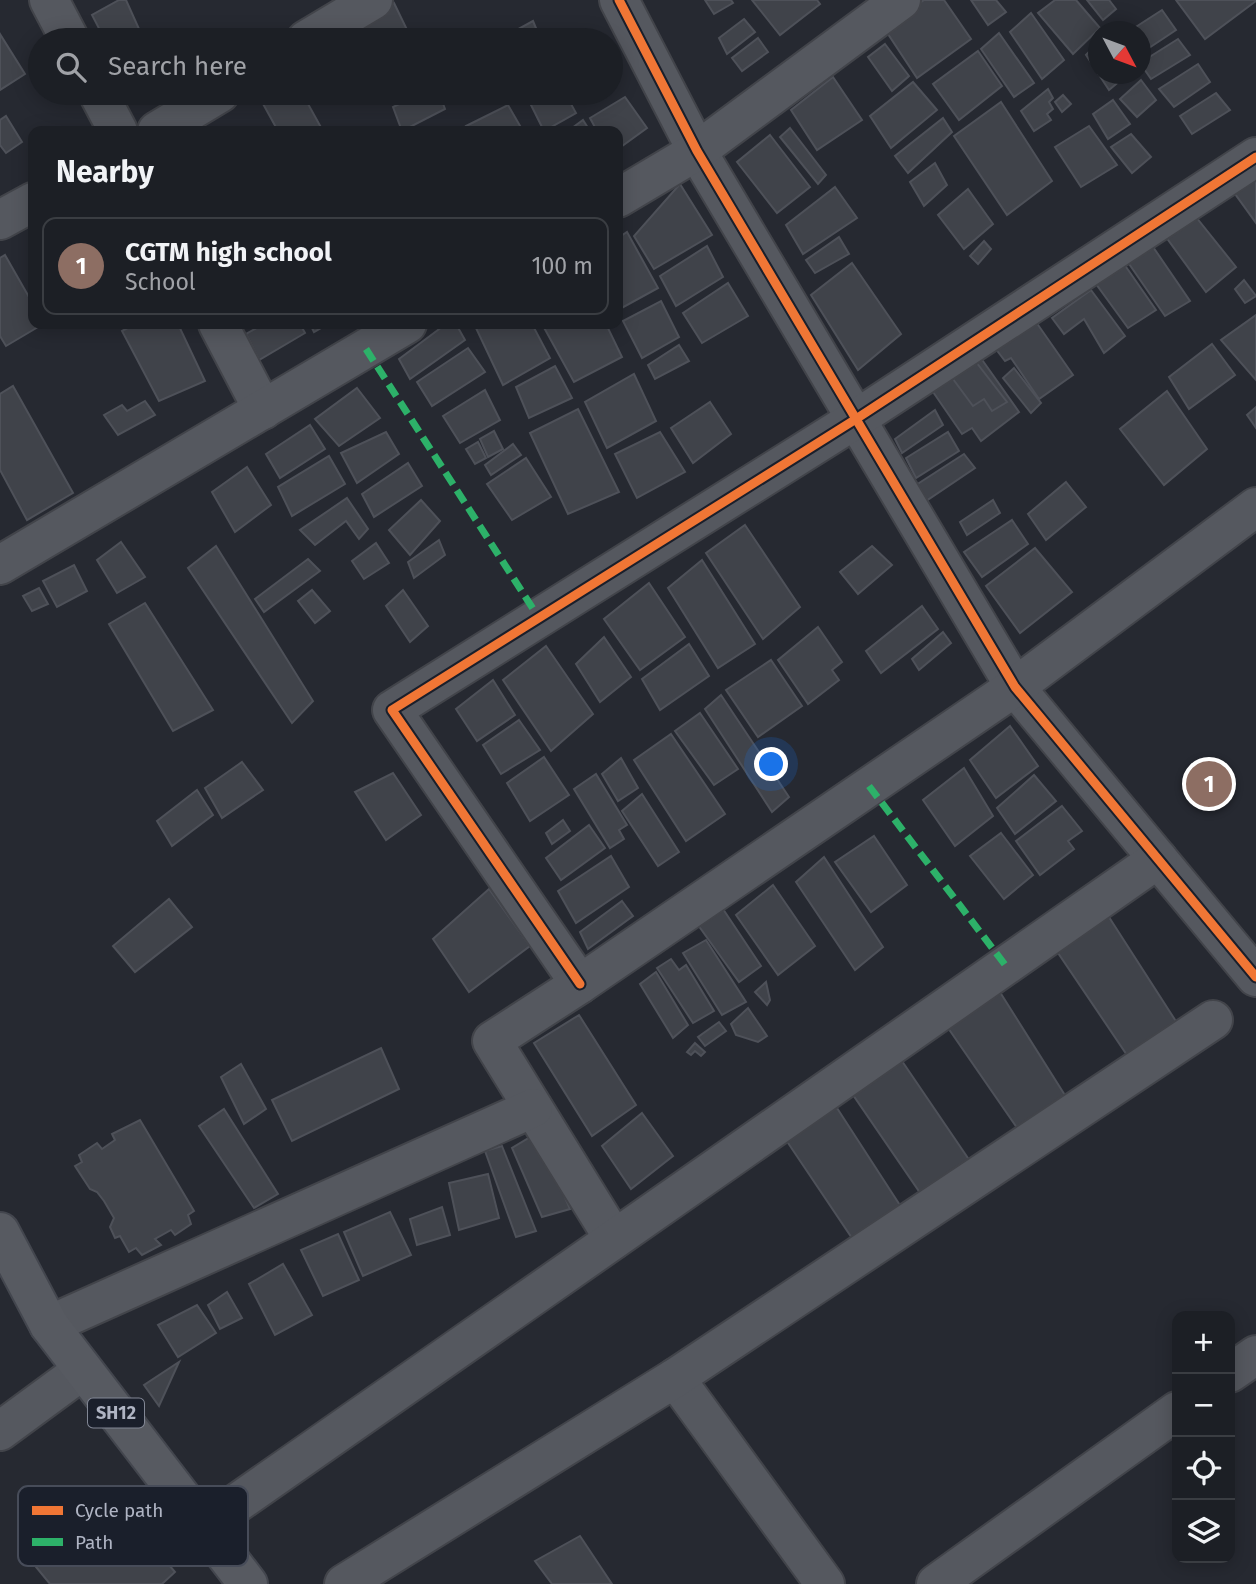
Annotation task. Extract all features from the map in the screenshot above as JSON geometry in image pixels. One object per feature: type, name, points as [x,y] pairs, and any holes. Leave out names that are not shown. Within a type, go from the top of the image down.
[{"type":"main road","name":"SH12","points":[[0,1232],[49,1325],[173,1486]]},
{"type":"street","points":[[49,0],[64,28]]},
{"type":"street","points":[[326,28],[373,0]]},
{"type":"street","points":[[619,0],[697,150],[1015,687],[1256,977]]},
{"type":"street","points":[[623,195],[697,150],[901,0]]},
{"type":"street","points":[[104,105],[115,126]]},
{"type":"street","points":[[165,126],[200,105]]},
{"type":"street","points":[[580,984],[393,710],[856,419],[1256,157]]},
{"type":"street","points":[[0,220],[28,205]]},
{"type":"street","points":[[221,329],[263,410]]},
{"type":"street","points":[[0,565],[400,329]]},
{"type":"street","points":[[614,1240],[492,1041],[580,984],[1015,687],[1256,507]]},
{"type":"street","points":[[248,1495],[1158,859]]},
{"type":"street","points":[[344,1584],[675,1378],[1213,1020]]},
{"type":"street","points":[[49,1325],[533,1108]]},
{"type":"street","points":[[1235,1370],[1256,1355]]},
{"type":"street","points":[[0,1431],[83,1370]]},
{"type":"street","points":[[675,1378],[825,1584]]},
{"type":"street","points":[[936,1584],[1172,1415]]},
{"type":"building","points":[[119,0],[126,0],[139,28],[99,28],[92,15]]},
{"type":"building","points":[[705,0],[731,0],[733,3],[714,14]]},
{"type":"building","points":[[752,0],[817,0],[820,4],[780,35]]},
{"type":"building","points":[[924,0],[944,0],[971,39],[917,78],[884,28]]},
{"type":"building","points":[[971,0],[996,0],[1006,12],[988,25]]},
{"type":"building","points":[[1055,0],[1076,0],[1094,21],[1088,21],[1088,40],[1073,54],[1038,13]]},
{"type":"building","points":[[1087,0],[1109,0],[1116,9],[1103,20]]},
{"type":"building","points":[[1176,0],[1256,0],[1256,1],[1205,39]]},
{"type":"building","points":[[394,3],[406,28],[354,28]]},
{"type":"building","points":[[1162,10],[1176,30],[1151,47],[1151,21],[1145,21]]},
{"type":"building","points":[[1031,13],[1064,60],[1042,79],[1010,32]]},
{"type":"building","points":[[744,19],[755,32],[727,54],[719,38]]},
{"type":"building","points":[[533,21],[536,28],[520,28]]},
{"type":"building","points":[[999,33],[1034,83],[1014,97],[981,49]]},
{"type":"building","points":[[0,34],[25,74],[0,90]]},
{"type":"building","points":[[758,38],[768,52],[742,71],[732,58]]},
{"type":"building","points":[[1178,39],[1190,55],[1151,79],[1151,56]]},
{"type":"building","points":[[885,44],[909,76],[892,91],[868,57]]},
{"type":"building","points":[[978,51],[1002,86],[959,120],[933,84]]},
{"type":"building","points":[[1198,64],[1210,82],[1174,107],[1159,89]]},
{"type":"building","points":[[833,77],[862,120],[817,150],[791,110]]},
{"type":"building","points":[[913,82],[937,110],[891,148],[870,116]]},
{"type":"building","points":[[1105,84],[1116,84],[1109,90]]},
{"type":"building","points":[[1137,84],[1144,84],[1156,100],[1137,117],[1120,99]]},
{"type":"building","points":[[1048,89],[1053,98],[1049,102],[1053,109],[1047,114],[1051,120],[1034,131],[1021,111]]},
{"type":"building","points":[[1216,93],[1230,110],[1192,134],[1180,116]]},
{"type":"building","points":[[1063,95],[1071,104],[1062,112],[1055,102]]},
{"type":"building","points":[[625,97],[647,128],[623,145],[623,126],[594,126],[590,118],[612,105],[623,105]]},
{"type":"building","points":[[1113,100],[1130,124],[1108,139],[1093,114]]},
{"type":"building","points":[[1001,102],[1052,181],[1007,215],[954,136]]},
{"type":"building","points":[[264,105],[309,105],[320,126],[275,126]]},
{"type":"building","points":[[444,105],[445,109],[412,126],[400,126],[393,107]]},
{"type":"building","points":[[508,105],[520,126],[466,126]]},
{"type":"building","points":[[531,105],[572,105],[576,113],[553,126],[542,126]]},
{"type":"building","points":[[6,116],[22,142],[6,153],[0,145],[0,120]]},
{"type":"building","points":[[943,118],[952,132],[908,173],[895,156]]},
{"type":"building","points":[[583,120],[587,126],[575,126]]},
{"type":"building","points":[[1089,126],[1117,165],[1081,187],[1055,147]]},
{"type":"building","points":[[790,128],[826,175],[818,184],[780,137]]},
{"type":"building","points":[[1131,134],[1151,157],[1132,173],[1111,147]]},
{"type":"building","points":[[770,135],[810,187],[777,213],[737,162]]},
{"type":"building","points":[[935,163],[947,185],[924,206],[910,182]]},
{"type":"building","points":[[1256,171],[1256,223],[1230,187]]},
{"type":"building","points":[[680,184],[712,235],[654,269],[634,236]]},
{"type":"building","points":[[835,187],[857,218],[803,254],[786,225]]},
{"type":"building","points":[[968,189],[993,224],[964,249],[938,215]]},
{"type":"building","points":[[1192,212],[1236,267],[1206,292],[1163,233]]},
{"type":"building","points":[[627,232],[658,288],[623,307],[623,235]]},
{"type":"building","points":[[839,237],[849,254],[815,273],[806,260]]},
{"type":"building","points":[[984,241],[991,249],[978,264],[970,256]]},
{"type":"building","points":[[1149,241],[1190,301],[1165,316],[1125,258]]},
{"type":"building","points":[[707,246],[723,277],[676,306],[660,276]]},
{"type":"building","points":[[5,255],[28,295],[28,329],[35,329],[6,346],[0,336],[0,258]]},
{"type":"building","points":[[852,263],[901,334],[858,370],[811,295]]},
{"type":"building","points":[[1124,264],[1156,310],[1128,328],[1096,284]]},
{"type":"building","points":[[1244,280],[1256,296],[1245,303],[1235,289]]},
{"type":"building","points":[[728,283],[748,316],[702,343],[683,313]]},
{"type":"building","points":[[1091,290],[1125,336],[1104,353],[1084,319],[1064,334],[1052,318]]},
{"type":"building","points":[[661,301],[679,337],[642,358],[623,321]]},
{"type":"building","points":[[1256,315],[1256,380],[1221,340]]},
{"type":"building","points":[[1036,322],[1073,375],[1039,399],[1011,358],[1005,361],[995,348],[1023,324],[1028,330]]},
{"type":"building","points":[[180,329],[205,381],[159,401],[122,331]]},
{"type":"building","points":[[255,329],[303,329],[305,333],[259,360],[246,334]]},
{"type":"building","points":[[439,329],[459,329],[465,340],[410,379],[399,359]]},
{"type":"building","points":[[476,329],[535,329],[550,358],[503,385]]},
{"type":"building","points":[[545,329],[608,329],[622,357],[574,382]]},
{"type":"building","points":[[1212,344],[1235,375],[1189,409],[1169,377]]},
{"type":"building","points":[[679,345],[689,361],[655,379],[648,365]]},
{"type":"building","points":[[468,348],[485,372],[432,406],[417,382]]},
{"type":"building","points":[[978,354],[1019,412],[981,441],[972,428],[962,434],[931,389]]},
{"type":"building","points":[[976,362],[1007,402],[992,411],[984,399],[973,406],[953,379]]},
{"type":"building","points":[[555,366],[572,398],[529,418],[516,387]]},
{"type":"building","points":[[1014,368],[1041,403],[1031,413],[1003,378]]},
{"type":"building","points":[[634,374],[656,421],[607,448],[585,402]]},
{"type":"building","points":[[13,386],[73,493],[27,520],[0,470],[0,394]]},
{"type":"building","points":[[357,388],[380,418],[339,446],[315,419]]},
{"type":"building","points":[[485,390],[500,420],[460,443],[443,416]]},
{"type":"building","points":[[1167,391],[1207,449],[1164,485],[1120,429]]},
{"type":"building","points":[[145,401],[155,415],[118,435],[104,415],[122,405],[127,411]]},
{"type":"building","points":[[710,402],[731,434],[693,463],[671,428]]},
{"type":"building","points":[[1256,407],[1256,428],[1247,415]]},
{"type":"building","points":[[578,409],[619,492],[568,514],[530,433]]},
{"type":"building","points":[[935,410],[943,425],[902,453],[895,439]]},
{"type":"building","points":[[310,425],[325,449],[280,478],[266,454]]},
{"type":"building","points":[[494,431],[503,449],[488,457],[480,439]]},
{"type":"building","points":[[386,432],[399,454],[357,483],[341,453]]},
{"type":"building","points":[[660,432],[685,472],[637,498],[615,454]]},
{"type":"building","points":[[948,432],[959,451],[916,478],[906,458]]},
{"type":"building","points":[[478,442],[486,458],[475,464],[466,449]]},
{"type":"building","points":[[513,444],[521,455],[491,475],[485,465]]},
{"type":"building","points":[[964,454],[975,468],[926,501],[916,485]]},
{"type":"building","points":[[329,456],[345,484],[292,516],[278,487]]},
{"type":"building","points":[[526,458],[551,497],[512,520],[487,484]]},
{"type":"building","points":[[408,463],[422,486],[374,517],[362,494]]},
{"type":"building","points":[[247,467],[271,505],[235,532],[212,492]]},
{"type":"building","points":[[1066,482],[1086,507],[1046,540],[1028,514]]},
{"type":"building","points":[[347,498],[368,529],[359,539],[346,521],[315,545],[300,530]]},
{"type":"building","points":[[421,500],[440,521],[410,555],[389,530]]},
{"type":"building","points":[[993,500],[1000,513],[967,535],[960,522]]},
{"type":"building","points":[[1012,520],[1028,544],[982,577],[964,552]]},
{"type":"building","points":[[745,525],[800,607],[763,639],[706,553]]},
{"type":"building","points":[[439,540],[445,555],[414,578],[408,562]]},
{"type":"building","points":[[121,542],[145,577],[117,593],[97,560]]},
{"type":"building","points":[[376,543],[389,563],[364,579],[352,561]]},
{"type":"building","points":[[216,546],[313,701],[292,723],[188,568]]},
{"type":"building","points":[[872,546],[892,565],[858,594],[840,572]]},
{"type":"building","points":[[1035,548],[1072,592],[1020,633],[986,586]]},
{"type":"building","points":[[308,559],[320,571],[264,612],[255,599]]},
{"type":"building","points":[[702,560],[755,644],[718,668],[668,588]]},
{"type":"building","points":[[74,565],[87,591],[57,607],[43,581]]},
{"type":"building","points":[[649,583],[685,637],[640,670],[604,619]]},
{"type":"building","points":[[39,588],[48,604],[32,611],[23,596]]},
{"type":"building","points":[[312,590],[330,611],[315,623],[298,601]]},
{"type":"building","points":[[403,590],[428,626],[410,642],[386,606]]},
{"type":"building","points":[[145,603],[213,710],[173,731],[109,624]]},
{"type":"building","points":[[922,606],[938,629],[881,673],[866,651]]},
{"type":"building","points":[[818,627],[842,662],[832,670],[839,680],[808,704],[778,660]]},
{"type":"building","points":[[943,632],[951,643],[919,670],[912,659]]},
{"type":"building","points":[[604,637],[631,677],[600,702],[576,664]]},
{"type":"building","points":[[689,644],[709,676],[660,710],[642,679]]},
{"type":"building","points":[[546,646],[593,714],[551,751],[503,680]]},
{"type":"building","points":[[771,660],[802,706],[758,737],[726,690]]},
{"type":"building","points":[[493,680],[515,715],[477,741],[456,709]]},
{"type":"building","points":[[721,695],[789,797],[772,812],[705,709]]},
{"type":"building","points":[[700,713],[738,769],[714,785],[675,731]]},
{"type":"building","points":[[519,720],[540,750],[501,774],[483,745]]},
{"type":"building","points":[[1010,726],[1038,766],[996,798],[970,760]]},
{"type":"building","points":[[671,734],[725,814],[686,841],[634,760]]},
{"type":"building","points":[[544,757],[569,795],[530,821],[507,783]]},
{"type":"building","points":[[621,758],[638,788],[618,801],[602,774]]},
{"type":"building","points":[[242,762],[263,790],[222,818],[205,788]]},
{"type":"building","points":[[964,768],[993,816],[955,846],[923,800]]},
{"type":"building","points":[[393,773],[421,815],[386,840],[355,792]]},
{"type":"building","points":[[596,774],[627,825],[619,830],[624,839],[610,848],[574,789]]},
{"type":"building","points":[[1034,775],[1056,801],[1015,834],[997,808]]},
{"type":"building","points":[[197,790],[213,815],[172,846],[157,821]]},
{"type":"building","points":[[642,794],[679,852],[658,866],[622,811]]},
{"type":"building","points":[[1062,806],[1082,831],[1068,841],[1074,849],[1040,875],[1016,841]]},
{"type":"building","points":[[563,820],[570,831],[552,844],[546,833]]},
{"type":"building","points":[[589,825],[605,848],[561,880],[546,858]]},
{"type":"building","points":[[1001,833],[1033,875],[1004,899],[970,856]]},
{"type":"building","points":[[874,836],[907,885],[871,912],[835,862]]},
{"type":"building","points":[[611,856],[629,887],[576,923],[558,891]]},
{"type":"building","points":[[824,857],[883,947],[855,970],[796,882]]},
{"type":"building","points":[[773,885],[815,946],[778,975],[736,915]]},
{"type":"building","points":[[489,889],[530,946],[469,992],[433,939]]},
{"type":"building","points":[[169,899],[192,927],[135,972],[113,946]]},
{"type":"building","points":[[622,901],[633,916],[588,949],[580,932]]},
{"type":"building","points":[[721,906],[761,966],[739,982],[698,925]]},
{"type":"building","points":[[1107,914],[1179,1026],[1131,1061],[1056,950]]},
{"type":"building","points":[[706,940],[746,1002],[722,1015],[683,953]]},
{"type":"building","points":[[671,959],[679,970],[686,965],[714,1011],[693,1023],[657,968]]},
{"type":"building","points":[[656,972],[688,1025],[673,1038],[640,984]]},
{"type":"building","points":[[766,982],[770,1000],[767,1005],[755,992]]},
{"type":"building","points":[[998,989],[1068,1100],[1022,1135],[946,1025]]},
{"type":"building","points":[[748,1008],[767,1036],[758,1042],[736,1035],[731,1024]]},
{"type":"building","points":[[579,1015],[636,1105],[592,1136],[534,1043]]},
{"type":"building","points":[[719,1022],[726,1031],[705,1046],[698,1037]]},
{"type":"building","points":[[695,1043],[705,1052],[701,1056],[695,1051],[691,1055],[687,1052]]},
{"type":"building","points":[[381,1048],[399,1089],[292,1141],[272,1100]]},
{"type":"building","points":[[902,1061],[974,1167],[925,1200],[851,1092]]},
{"type":"building","points":[[241,1064],[266,1109],[244,1124],[221,1077]]},
{"type":"building","points":[[837,1108],[905,1213],[858,1247],[786,1140],[808,1119]]},
{"type":"building","points":[[224,1109],[278,1194],[254,1208],[199,1126]]},
{"type":"building","points":[[642,1113],[673,1156],[631,1189],[602,1146]]},
{"type":"building","points":[[140,1120],[194,1211],[188,1215],[191,1224],[175,1235],[171,1230],[155,1239],[161,1245],[142,1255],[136,1248],[129,1252],[120,1236],[115,1238],[110,1227],[114,1218],[104,1201],[97,1192],[90,1189],[75,1166],[82,1162],[79,1155],[97,1143],[102,1149],[115,1140],[112,1134]]},
{"type":"building","points":[[537,1133],[570,1209],[542,1217],[512,1148]]},
{"type":"building","points":[[502,1146],[536,1231],[516,1237],[485,1151]]},
{"type":"building","points":[[488,1174],[499,1218],[459,1230],[449,1183]]},
{"type":"building","points":[[442,1207],[450,1235],[417,1245],[410,1219]]},
{"type":"building","points":[[390,1212],[411,1255],[363,1276],[344,1232]]},
{"type":"building","points":[[338,1234],[359,1280],[323,1296],[301,1250]]},
{"type":"building","points":[[283,1264],[312,1315],[275,1335],[249,1284]]},
{"type":"building","points":[[227,1292],[242,1318],[220,1329],[208,1305]]},
{"type":"building","points":[[197,1305],[216,1333],[178,1357],[158,1325]]},
{"type":"building","points":[[179,1362],[159,1406],[144,1385]]},
{"type":"building","points":[[580,1536],[612,1584],[552,1584],[535,1561]]},
{"type":"building","points":[[35,1566],[170,1566],[175,1572],[162,1584],[50,1584]]},
{"type":"marked path","points":[[366,349],[539,618]]},
{"type":"marked path","points":[[869,786],[1006,966]]},
{"type":"cycle path","points":[[619,0],[697,151],[1015,687],[1256,977]]},
{"type":"cycle path","points":[[580,984],[392,710],[856,419],[1256,157]]},
{"type":"place","name":"CGTM high school","points":[[1209,784]]}]
